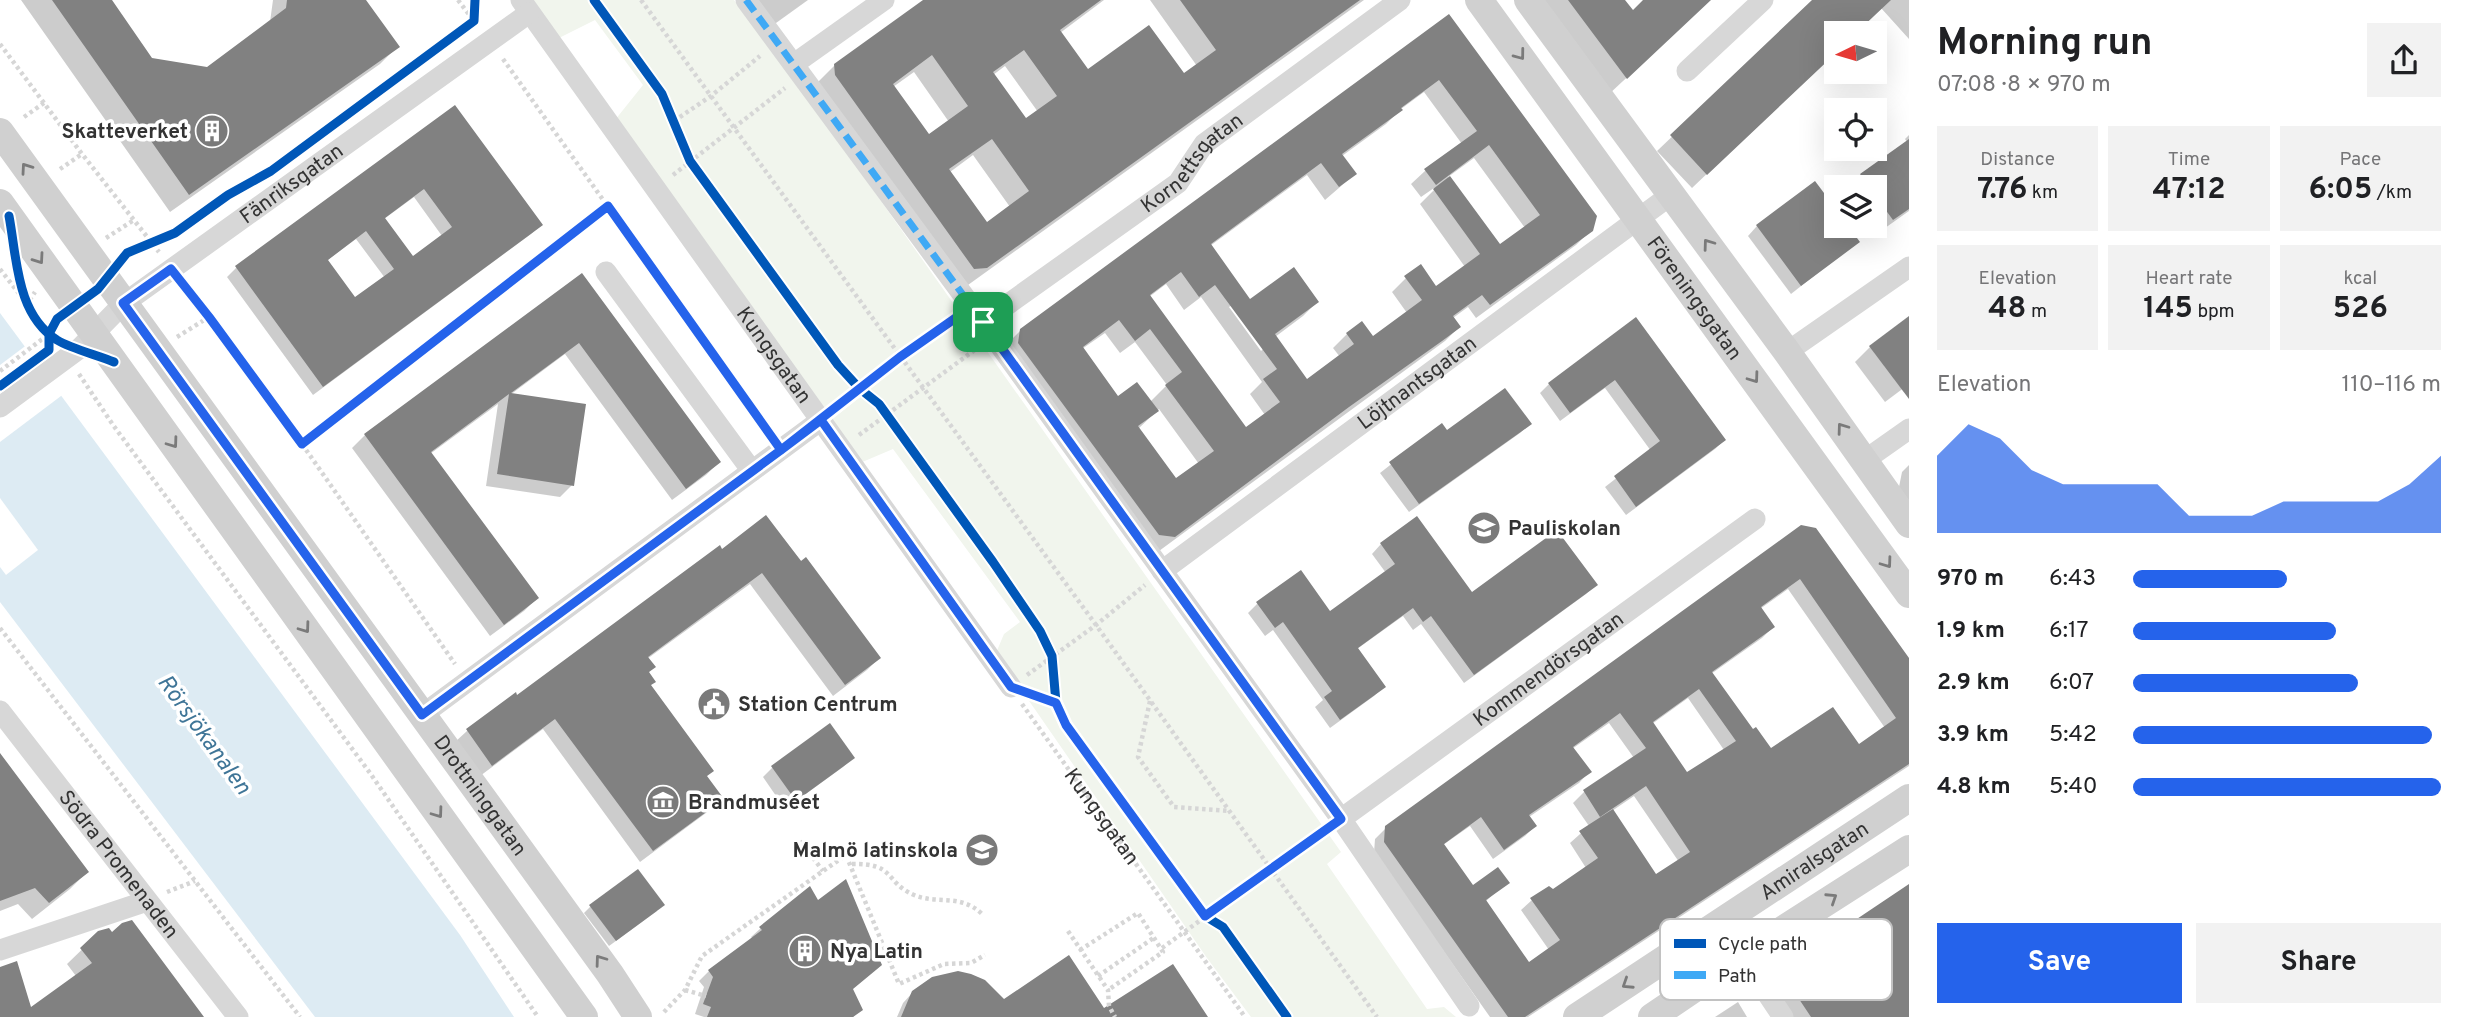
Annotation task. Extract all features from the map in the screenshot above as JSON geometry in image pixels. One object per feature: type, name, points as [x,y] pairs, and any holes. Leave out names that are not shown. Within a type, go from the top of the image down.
[{"type":"main road","name":"Föreningsgatan","points":[[1479,0],[1909,594]]},
{"type":"main road","name":"Föreningsgatan","points":[[1528,0],[1787,352],[1909,524]]},
{"type":"main road","name":"Drottninggatan","points":[[0,132],[610,974],[638,1017]]},
{"type":"main road","name":"Drottninggatan","points":[[0,203],[73,308],[69,351],[584,1017]]},
{"type":"main road","name":"Amiralsgatan","points":[[1726,919],[1909,799]]},
{"type":"main road","name":"Amiralsgatan","points":[[1800,919],[1909,849]]},
{"type":"main road","name":"Amiralsgatan","points":[[1577,1017],[1660,962]]},
{"type":"main road","name":"Amiralsgatan","points":[[1652,1017],[1677,1000]]},
{"type":"street","points":[[746,0],[988,329],[1341,819],[1469,1006]]},
{"type":"street","points":[[798,70],[884,0]]},
{"type":"street","name":"Kornettsgatan","points":[[988,329],[1178,183],[1204,144],[1401,0]]},
{"type":"street","points":[[1687,71],[1763,0]]},
{"type":"street","name":"Fänriksgatan","points":[[0,407],[123,303],[489,41],[525,6]]},
{"type":"street","name":"Kungsgatan","points":[[525,6],[1011,687]]},
{"type":"street","name":"Löjtnantsgatan","points":[[1162,571],[1672,194]]},
{"type":"street","points":[[1787,352],[1909,267]]},
{"type":"street","points":[[606,272],[752,471]]},
{"type":"street","points":[[422,715],[821,420]]},
{"type":"street","points":[[1865,460],[1909,429]]},
{"type":"street","name":"Kommendörsgatan","points":[[1341,819],[1755,519]]},
{"type":"street","name":"Södra Promenaden","points":[[0,712],[238,1017]]},
{"type":"street","points":[[0,950],[146,901]]},
{"type":"street","points":[[1772,1000],[1783,1017]]},
{"type":"path","points":[[458,0],[781,450]]},
{"type":"path","points":[[641,0],[1096,625],[1377,1017]]},
{"type":"path","points":[[678,131],[672,116],[711,96],[778,43]]},
{"type":"path","points":[[0,44],[148,243],[209,317],[302,444],[468,682]]},
{"type":"path","points":[[656,189],[734,128],[798,70]]},
{"type":"path","points":[[24,117],[44,103]]},
{"type":"path","points":[[686,151],[699,173]]},
{"type":"path","points":[[60,169],[82,155]]},
{"type":"path","points":[[302,444],[608,206]]},
{"type":"path","points":[[0,269],[34,314]]},
{"type":"path","points":[[20,277],[21,290],[27,304]]},
{"type":"path","points":[[0,371],[45,337],[57,319],[73,308]]},
{"type":"path","points":[[42,324],[45,337],[69,351]]},
{"type":"path","points":[[841,448],[923,388],[988,329]]},
{"type":"path","points":[[45,337],[60,342],[69,351],[81,377],[113,425],[370,773],[538,1017]]},
{"type":"path","points":[[45,337],[69,351]]},
{"type":"path","points":[[890,365],[910,350]]},
{"type":"path","points":[[879,404],[895,426]]},
{"type":"path","points":[[1011,687],[1096,625],[1162,571]]},
{"type":"path","points":[[0,628],[300,1017]]},
{"type":"path","points":[[1046,644],[1052,656],[1053,667]]},
{"type":"path","points":[[1150,700],[1138,757],[1174,807],[1229,811]]},
{"type":"path","points":[[1108,990],[1163,951],[1162,948],[1205,916],[1341,819]]},
{"type":"path","points":[[800,841],[823,871]]},
{"type":"path","points":[[657,1017],[685,990],[702,956],[846,855],[900,984],[944,964],[971,963],[985,955]]},
{"type":"path","points":[[851,864],[870,863],[880,866],[911,894],[925,899],[962,902],[975,907],[982,914]]},
{"type":"path","points":[[1197,905],[1205,916]]},
{"type":"path","points":[[1080,950],[1138,913],[1162,948]]},
{"type":"path","points":[[1068,931],[1108,990],[1109,1006],[1115,1017]]},
{"type":"path","points":[[1098,976],[1155,937]]},
{"type":"path","points":[[685,990],[706,996]]},
{"type":"shaded area","points":[[533,0],[734,0],[823,119],[1341,852],[1327,864],[1427,1009],[1444,1007],[1456,1017],[1251,1017],[1207,958],[996,653],[1004,634],[1020,622],[893,449],[860,463],[615,120],[643,85],[595,20],[557,39]]},
{"type":"water","name":"Rörsjökanalen","points":[[0,313],[460,935],[514,1017],[315,1017],[0,602]]},
{"type":"pier","points":[[28,344],[65,393],[0,442],[0,365]]},
{"type":"pier","points":[[0,498],[38,550],[6,575],[0,567]]},
{"type":"building","name":"Skatteverket","points":[[52,0],[112,0],[152,58],[207,67],[286,8],[287,0],[366,0],[400,47],[189,195]]},
{"type":"building","points":[[923,0],[1101,0],[1060,30],[1088,69],[1149,25],[1184,73],[1216,50],[1180,0],[1360,0],[987,268],[974,269],[835,75],[834,64]],"holes":[[[1024,50],[1057,96],[1026,118],[993,72]],[[932,55],[968,106],[929,134],[893,84]],[[992,139],[1029,191],[987,222],[949,169]]]},
{"type":"building","points":[[1568,0],[1625,0],[1633,10],[1643,0],[1711,0],[1627,79]]},
{"type":"building","points":[[1812,0],[1891,0],[1869,21],[1824,21],[1824,64],[1707,175],[1670,135]]},
{"type":"building","points":[[1449,14],[1597,216],[1593,231],[1490,305],[1482,295],[1453,316],[1461,327],[1175,537],[1159,535],[1018,343],[1020,329]],"holes":[[[1439,80],[1477,131],[1424,169],[1436,185],[1489,145],[1540,215],[1500,244],[1450,176],[1433,189],[1480,254],[1436,286],[1421,264],[1404,276],[1422,300],[1373,336],[1362,321],[1346,333],[1354,344],[1307,379],[1275,334],[1319,302],[1294,267],[1250,299],[1211,244],[1321,163],[1339,187],[1357,174],[1342,154]],[[1181,272],[1199,297],[1215,285],[1277,369],[1263,379],[1280,402],[1246,427],[1150,295]],[[1119,320],[1135,341],[1150,329],[1182,372],[1165,385],[1214,451],[1176,478],[1138,426],[1159,411],[1137,382],[1118,396],[1083,347]]]},
{"type":"building","points":[[455,105],[543,225],[323,387],[235,266]],"holes":[[[424,189],[452,227],[413,256],[385,218]],[[366,231],[394,269],[355,297],[328,260]]]},
{"type":"building","points":[[1909,139],[1909,209],[1893,220],[1887,212],[1887,175],[1860,174],[1878,161],[1887,161],[1887,155]]},
{"type":"building","points":[[1815,181],[1824,193],[1824,238],[1857,238],[1860,242],[1801,286],[1756,225]]},
{"type":"building","points":[[582,273],[721,462],[686,489],[579,343],[511,393],[586,404],[574,486],[497,474],[509,394],[431,452],[539,598],[504,625],[364,434]]},
{"type":"building","points":[[1909,316],[1909,399],[1869,346]]},
{"type":"building","points":[[1636,317],[1726,440],[1636,507],[1614,476],[1660,441],[1615,380],[1570,413],[1548,383]]},
{"type":"building","points":[[1505,388],[1532,424],[1419,504],[1389,462],[1442,423],[1447,430]]},
{"type":"building","points":[[766,515],[801,561],[806,557],[881,658],[845,685],[762,573],[648,657],[656,667],[649,672],[656,682],[651,685],[714,771],[707,776],[724,799],[653,851],[555,719],[492,766],[466,729],[516,692],[517,695],[720,545],[722,549]]},
{"type":"building","points":[[1417,516],[1472,592],[1557,530],[1598,585],[1474,675],[1431,616],[1423,622],[1413,608],[1358,648],[1386,687],[1340,720],[1324,697],[1332,691],[1283,622],[1275,628],[1256,602],[1301,570],[1330,611],[1395,564],[1380,543]]},
{"type":"building","points":[[1801,525],[1816,528],[1909,658],[1909,764],[1674,919],[1660,919],[1660,928],[1525,1017],[1508,1017],[1384,842],[1385,826]],"holes":[[[1800,579],[1896,718],[1859,744],[1833,707],[1771,748],[1756,727],[1753,729],[1712,672],[1775,627],[1761,607]],[[1699,689],[1736,741],[1687,772],[1653,722]],[[1620,713],[1646,748],[1583,790],[1600,817],[1646,786],[1690,852],[1656,874],[1613,809],[1579,831],[1598,858],[1553,889],[1549,886],[1530,898],[1560,940],[1529,962],[1486,900],[1510,883],[1498,867],[1473,885],[1444,844],[1481,817],[1504,850],[1537,826],[1529,815],[1592,772],[1573,747]]]},
{"type":"building","points":[[830,723],[855,758],[796,801],[771,766]]},
{"type":"building","points":[[0,753],[89,872],[49,903],[35,888],[0,901]]},
{"type":"building","points":[[638,869],[665,905],[616,941],[589,905]]},
{"type":"building","name":"Nya Latin","points":[[846,879],[882,965],[853,989],[863,1010],[853,1017],[707,1017],[711,1007],[703,1004],[713,977],[708,970],[762,930],[759,927],[810,886],[818,900]]},
{"type":"building","points":[[1909,884],[1909,1017],[1811,1017],[1800,1000],[1892,1000],[1892,919],[1857,919]]},
{"type":"building","points":[[132,920],[204,1017],[0,1017],[0,967],[17,961],[31,1007],[92,963],[80,948],[98,931],[109,928],[112,932],[122,923]]},
{"type":"building","points":[[1069,955],[1104,1008],[1173,964],[1208,1017],[901,1017],[912,991],[932,977],[958,971],[971,974],[985,980],[1004,999]]},
{"type":"marked path","points":[[746,0],[1162,571]]},
{"type":"cycle path","points":[[0,386],[49,350],[49,334],[57,319],[98,289],[127,253],[175,233],[228,195],[271,171],[474,21],[475,0]]},
{"type":"cycle path","points":[[594,0],[662,94],[690,161],[838,365],[859,388],[879,404],[1040,631],[1052,656],[1056,703],[1066,725],[1205,916],[1223,927],[1287,1017]]},
{"type":"cycle path","points":[[9,216],[21,284],[33,316],[43,329],[57,340],[114,362]]},
{"type":"cycle path","points":[[821,420],[900,357],[957,317],[983,322]]},
{"type":"place","name":"Skatteverket","points":[[212,131]]},
{"type":"place","name":"Pauliskolan","points":[[1484,528]]},
{"type":"place","name":"Station Centrum","points":[[714,704]]},
{"type":"place","name":"Brandmuséet","points":[[663,802]]},
{"type":"place","name":"Malmö latinskola","points":[[982,850]]},
{"type":"place","name":"Nya Latin","points":[[805,951]]},
{"type":"route","points":[[983,322],[957,317],[900,357],[781,450],[422,715],[123,303],[171,269],[302,444],[608,206],[781,450],[821,420],[1011,687],[1056,703],[1066,725],[1205,916],[1341,819],[983,322]]}]
